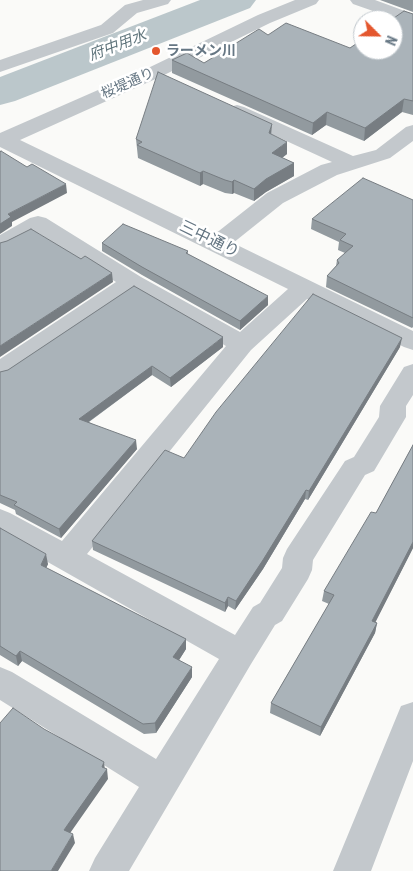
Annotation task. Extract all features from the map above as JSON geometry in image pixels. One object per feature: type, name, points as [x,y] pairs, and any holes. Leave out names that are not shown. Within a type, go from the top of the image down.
[{"type":"street","points":[[0,66],[108,29],[131,9],[162,0]]},
{"type":"street","name":"桜堤通り","points":[[2,140],[162,77],[264,19],[310,0]]},
{"type":"street","points":[[358,0],[413,20]]},
{"type":"street","points":[[216,102],[351,163]]},
{"type":"street","points":[[217,244],[275,198],[329,170],[383,154],[413,130]]},
{"type":"street","name":"三中通り","points":[[2,140],[413,341]]},
{"type":"street","points":[[0,244],[38,223],[133,282],[242,344]]},
{"type":"street","points":[[0,372],[133,282]]},
{"type":"street","points":[[66,558],[242,344],[305,287]]},
{"type":"street","points":[[108,871],[240,654],[264,616],[271,612],[287,587],[297,570],[298,558],[355,468],[364,464],[392,417],[393,406],[413,373]]},
{"type":"street","points":[[0,521],[240,654]]},
{"type":"street","points":[[0,682],[162,782]]},
{"type":"street","points":[[352,871],[406,757],[413,717]]},
{"type":"building","points":[[403,12],[413,14],[413,101],[404,99],[365,128],[327,112],[313,123],[172,60],[187,53],[204,63],[259,29],[268,35],[286,23],[350,48],[353,46],[353,60],[403,60]]},
{"type":"building","points":[[158,72],[272,124],[269,133],[287,142],[272,153],[294,163],[266,179],[254,189],[234,180],[232,182],[225,180],[203,171],[200,173],[137,145],[142,142],[136,139]]},
{"type":"building","points":[[0,152],[27,167],[32,164],[66,184],[8,214],[11,217],[0,224]]},
{"type":"building","points":[[363,178],[413,200],[413,318],[327,276],[339,263],[337,260],[353,246],[340,240],[346,234],[312,219]]},
{"type":"building","points":[[123,224],[188,251],[186,253],[268,296],[240,321],[102,243]]},
{"type":"building","points":[[31,229],[81,259],[85,256],[112,273],[0,346],[0,243]]},
{"type":"building","points":[[134,286],[223,337],[170,378],[152,366],[79,419],[136,440],[59,529],[14,505],[17,502],[0,495],[0,372],[8,370]]},
{"type":"building","points":[[313,294],[402,338],[309,491],[306,490],[236,601],[228,597],[225,603],[92,541],[165,450],[184,458],[216,412]]},
{"type":"building","points":[[413,445],[413,542],[372,621],[377,623],[321,727],[271,703],[334,595],[324,591],[371,512],[376,513]]},
{"type":"building","points":[[0,528],[46,554],[41,565],[186,639],[173,657],[192,667],[155,723],[143,724],[20,651],[16,656],[0,646]]},
{"type":"building","points":[[13,708],[44,729],[104,762],[102,767],[107,769],[64,830],[73,834],[51,871],[0,871],[0,723]]},
{"type":"waterway","name":"府中用水","points":[[0,92],[236,0]]},
{"type":"place","name":"ラーメン川","points":[[156,51]]}]
